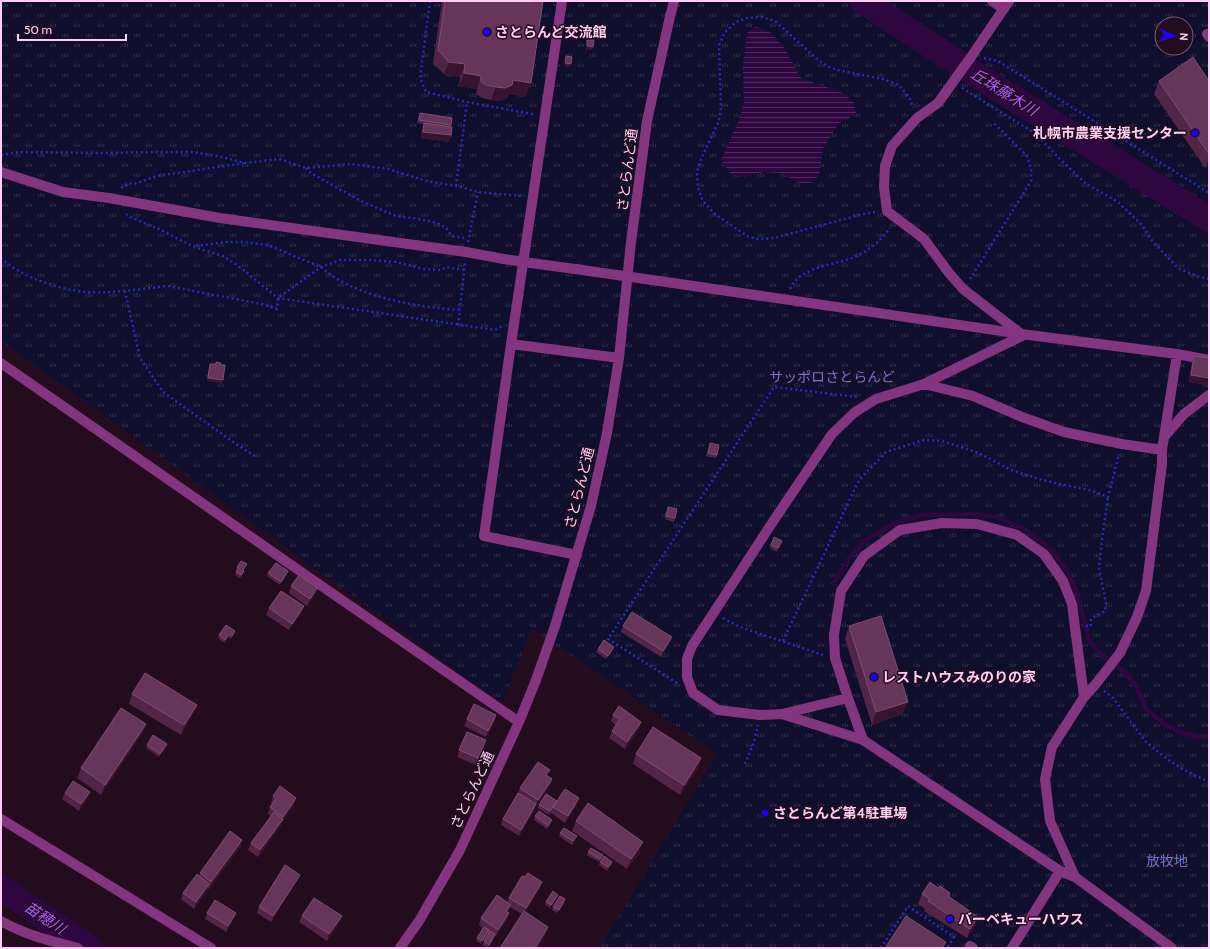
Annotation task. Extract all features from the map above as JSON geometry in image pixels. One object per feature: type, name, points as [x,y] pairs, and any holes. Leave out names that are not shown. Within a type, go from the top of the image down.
[{"type":"street","points":[[562,1],[484,536],[577,555]]},
{"type":"street","name":"さとらんど通","points":[[400,948],[419,921],[460,850],[519,722],[553,633],[577,555],[591,506],[607,433],[619,358],[647,121],[674,1]]},
{"type":"street","points":[[992,1],[1006,5],[938,103],[917,118],[892,146],[885,166],[884,186],[887,211],[924,239],[963,289],[1022,335]]},
{"type":"street","points":[[1,172],[63,192],[109,198],[220,218],[459,251],[504,259],[1022,335],[1177,354],[1209,360]]},
{"type":"street","points":[[848,698],[782,714],[760,715],[718,710],[693,693],[687,677],[687,659],[692,646],[713,613],[832,434],[855,412],[876,399],[924,384],[1022,335]]},
{"type":"street","points":[[512,344],[619,358]]},
{"type":"street","points":[[1075,877],[1050,822],[1045,779],[1052,747],[1084,696],[1095,685],[1118,656],[1137,617],[1146,591],[1162,464],[1162,450],[1177,354]]},
{"type":"street","points":[[1,363],[519,722]]},
{"type":"street","points":[[924,384],[973,396],[1022,417],[1064,432],[1122,444],[1162,450]]},
{"type":"street","points":[[1164,438],[1184,414],[1209,395]]},
{"type":"street","points":[[863,740],[835,658],[834,635],[841,591],[864,556],[900,530],[942,523],[978,524],[1016,535],[1044,554],[1063,580],[1072,604],[1084,696]]},
{"type":"street","points":[[782,714],[863,740],[1060,872],[1075,877],[1172,948]]},
{"type":"street","points":[[1,819],[211,948]]},
{"type":"street","points":[[1012,948],[1060,872]]},
{"type":"street","points":[[1,921],[18,930],[45,940],[78,948]]},
{"type":"path","points":[[430,1],[420,78],[426,92],[467,102],[532,114],[531,121]]},
{"type":"path","points":[[887,211],[863,214],[766,239],[756,239],[747,236],[715,214],[703,201],[698,188],[697,172],[700,161],[718,123],[721,111],[719,45],[725,32],[736,22],[748,18],[761,17],[775,21],[827,66],[837,70],[883,79],[899,85],[910,99],[917,118]]},
{"type":"path","points":[[972,56],[998,61],[1209,193]]},
{"type":"path","points":[[955,79],[1036,134],[1085,183],[1118,202],[1142,225],[1153,242],[1178,268],[1199,277],[1209,279]]},
{"type":"path","points":[[456,186],[467,102]]},
{"type":"path","points":[[963,289],[1031,181],[1031,168],[1027,156],[993,122]]},
{"type":"path","points":[[1,155],[18,152],[193,152],[218,156],[245,163]]},
{"type":"path","points":[[503,325],[495,330],[278,298],[241,268],[223,256],[194,247],[159,229],[130,217],[117,207],[109,198],[129,183],[134,184],[157,176],[279,159],[306,168],[351,164],[388,169],[427,181],[456,186],[478,192],[521,196],[522,189]]},
{"type":"path","points":[[306,168],[309,172],[359,200],[396,216],[437,223],[446,228],[452,236],[469,239]]},
{"type":"path","points":[[785,300],[793,282],[804,274],[856,256],[867,250],[882,237],[897,219]]},
{"type":"path","points":[[194,247],[227,242],[245,242],[268,245],[321,267],[348,285],[368,292],[415,304],[460,310]]},
{"type":"path","points":[[1,258],[31,278],[85,292],[125,291],[167,286],[262,304],[277,309],[278,298],[321,267],[340,260],[396,262],[423,269],[441,270],[446,267],[465,270]]},
{"type":"path","points":[[125,291],[140,358],[163,392],[255,456]]},
{"type":"path","points":[[693,693],[608,639],[774,387],[876,399]]},
{"type":"path","points":[[783,641],[860,480],[886,452],[924,440],[942,441],[979,453],[1011,470],[1042,480],[1093,491],[1108,497]]},
{"type":"path","points":[[1091,626],[1091,619],[1105,611],[1106,603],[1099,568],[1108,497],[1122,444]]},
{"type":"path","points":[[713,613],[740,627],[835,658]]},
{"type":"path","points":[[1095,685],[1114,698],[1146,742],[1166,759],[1184,770],[1209,782]]},
{"type":"path","points":[[745,764],[754,742],[760,715]]},
{"type":"path","points":[[881,948],[908,906],[954,937],[947,948]]},
{"type":"green space","name":"サッポロさとらんど","points":[[1,1],[1209,1],[1209,948],[600,948],[717,754],[532,629],[502,704],[1,341]]},
{"type":"shaded area","points":[[756,27],[770,32],[784,47],[801,78],[843,93],[854,103],[856,114],[838,124],[823,149],[819,175],[811,183],[799,183],[781,173],[763,172],[745,177],[731,175],[721,160],[738,122],[744,102],[743,67],[747,33]]},
{"type":"building","name":"さとらんど交流館","points":[[445,1],[543,1],[531,83],[513,80],[512,85],[505,88],[486,85],[481,81],[481,76],[464,73],[465,64],[449,62],[438,50]]},
{"type":"building","points":[[587,40],[594,40],[593,47],[587,46]]},
{"type":"building","points":[[566,56],[572,57],[571,64],[565,63]]},
{"type":"building","name":"札幌市農業支援センター","points":[[1193,57],[1209,81],[1209,154],[1159,81]]},
{"type":"building","points":[[420,113],[452,118],[451,125],[419,120]]},
{"type":"building","points":[[424,123],[452,127],[451,135],[423,132]]},
{"type":"building","points":[[1194,356],[1209,358],[1209,378],[1191,375]]},
{"type":"building","points":[[216,362],[221,363],[220,365],[225,365],[223,380],[208,378],[210,364],[216,364]]},
{"type":"building","points":[[710,443],[719,445],[717,455],[708,453]]},
{"type":"building","points":[[668,507],[677,509],[675,518],[666,516]]},
{"type":"building","points":[[774,537],[782,541],[778,548],[771,545]]},
{"type":"building","points":[[241,561],[247,564],[241,575],[236,572]]},
{"type":"building","points":[[276,563],[288,571],[281,582],[268,573]]},
{"type":"building","points":[[299,575],[317,588],[310,599],[291,586]]},
{"type":"building","points":[[281,591],[304,606],[292,624],[269,608]]},
{"type":"building","points":[[632,612],[672,637],[663,651],[623,626]]},
{"type":"building","name":"レストハウスみのりの家","points":[[881,616],[908,702],[876,712],[849,626]]},
{"type":"building","points":[[226,625],[235,631],[232,636],[229,634],[225,640],[219,635]]},
{"type":"building","points":[[604,640],[614,647],[608,656],[598,649]]},
{"type":"building","points":[[145,673],[197,705],[184,725],[132,694]]},
{"type":"building","points":[[474,704],[496,715],[488,731],[467,719]]},
{"type":"building","points":[[619,706],[641,722],[627,742],[612,731],[620,719],[613,715]]},
{"type":"building","points":[[121,708],[146,724],[105,785],[81,768]]},
{"type":"building","points":[[653,727],[701,758],[684,785],[636,754]]},
{"type":"building","points":[[467,732],[486,740],[478,758],[459,750]]},
{"type":"building","points":[[153,735],[167,744],[160,754],[147,745]]},
{"type":"building","points":[[538,762],[550,770],[546,775],[552,779],[538,800],[520,788]]},
{"type":"building","points":[[73,781],[90,792],[81,804],[65,793]]},
{"type":"building","points":[[280,786],[296,798],[283,817],[270,807],[276,799],[273,796]]},
{"type":"building","points":[[565,789],[579,798],[568,816],[553,807]]},
{"type":"building","points":[[518,793],[536,804],[521,830],[503,819]]},
{"type":"building","points":[[546,794],[557,801],[550,811],[539,805]]},
{"type":"building","points":[[588,803],[643,842],[631,859],[576,821]]},
{"type":"building","points":[[539,811],[552,820],[548,826],[535,816]]},
{"type":"building","points":[[274,812],[283,819],[260,850],[251,843]]},
{"type":"building","points":[[564,828],[577,836],[573,841],[560,833]]},
{"type":"building","points":[[230,831],[242,840],[211,882],[200,873]]},
{"type":"building","points":[[591,848],[603,855],[600,859],[588,852]]},
{"type":"building","points":[[604,856],[612,862],[608,867],[600,862]]},
{"type":"building","points":[[285,865],[300,875],[273,916],[259,907]]},
{"type":"building","points":[[528,873],[542,882],[526,908],[509,898],[522,876],[525,877]]},
{"type":"building","points":[[197,874],[209,884],[196,902],[183,893]]},
{"type":"building","points":[[930,882],[938,888],[940,886],[950,893],[948,896],[978,917],[970,929],[928,901],[930,899],[922,894]]},
{"type":"building","points":[[553,891],[558,895],[551,905],[546,902]]},
{"type":"building","points":[[497,895],[511,905],[506,911],[509,913],[498,930],[481,918]]},
{"type":"building","points":[[560,896],[565,899],[559,910],[553,907]]},
{"type":"building","points":[[314,898],[342,916],[329,934],[302,916]]},
{"type":"building","points":[[215,900],[236,913],[228,926],[207,913]]},
{"type":"building","points":[[524,911],[548,927],[535,948],[500,948]]},
{"type":"building","points":[[906,916],[946,942],[942,948],[885,948]]},
{"type":"building","points":[[484,927],[489,930],[482,941],[477,938]]},
{"type":"building","points":[[490,931],[495,934],[489,945],[484,941]]},
{"type":"waterway","name":"丘珠藤木川","points":[[863,1],[984,80],[1209,219]]},
{"type":"waterway","points":[[833,583],[851,556],[866,540],[893,524],[921,515],[973,514],[996,517],[1026,530],[1050,548],[1067,571],[1077,592],[1089,641],[1104,657],[1122,670],[1136,686],[1146,709],[1167,726],[1183,733],[1199,737],[1209,736]]},
{"type":"waterway","name":"苗穂川","points":[[1,888],[90,948]]},
{"type":"place","name":"さとらんど交流館","points":[[487,32]]},
{"type":"place","name":"札幌市農業支援センター","points":[[1195,133]]},
{"type":"place","name":"レストハウスみのりの家","points":[[874,677]]},
{"type":"place","name":"さとらんど第4駐車場","points":[[765,813]]},
{"type":"place","name":"バーベキューハウス","points":[[950,919]]},
{"type":"park label","name":"放牧地","points":[[1167,861]]}]
